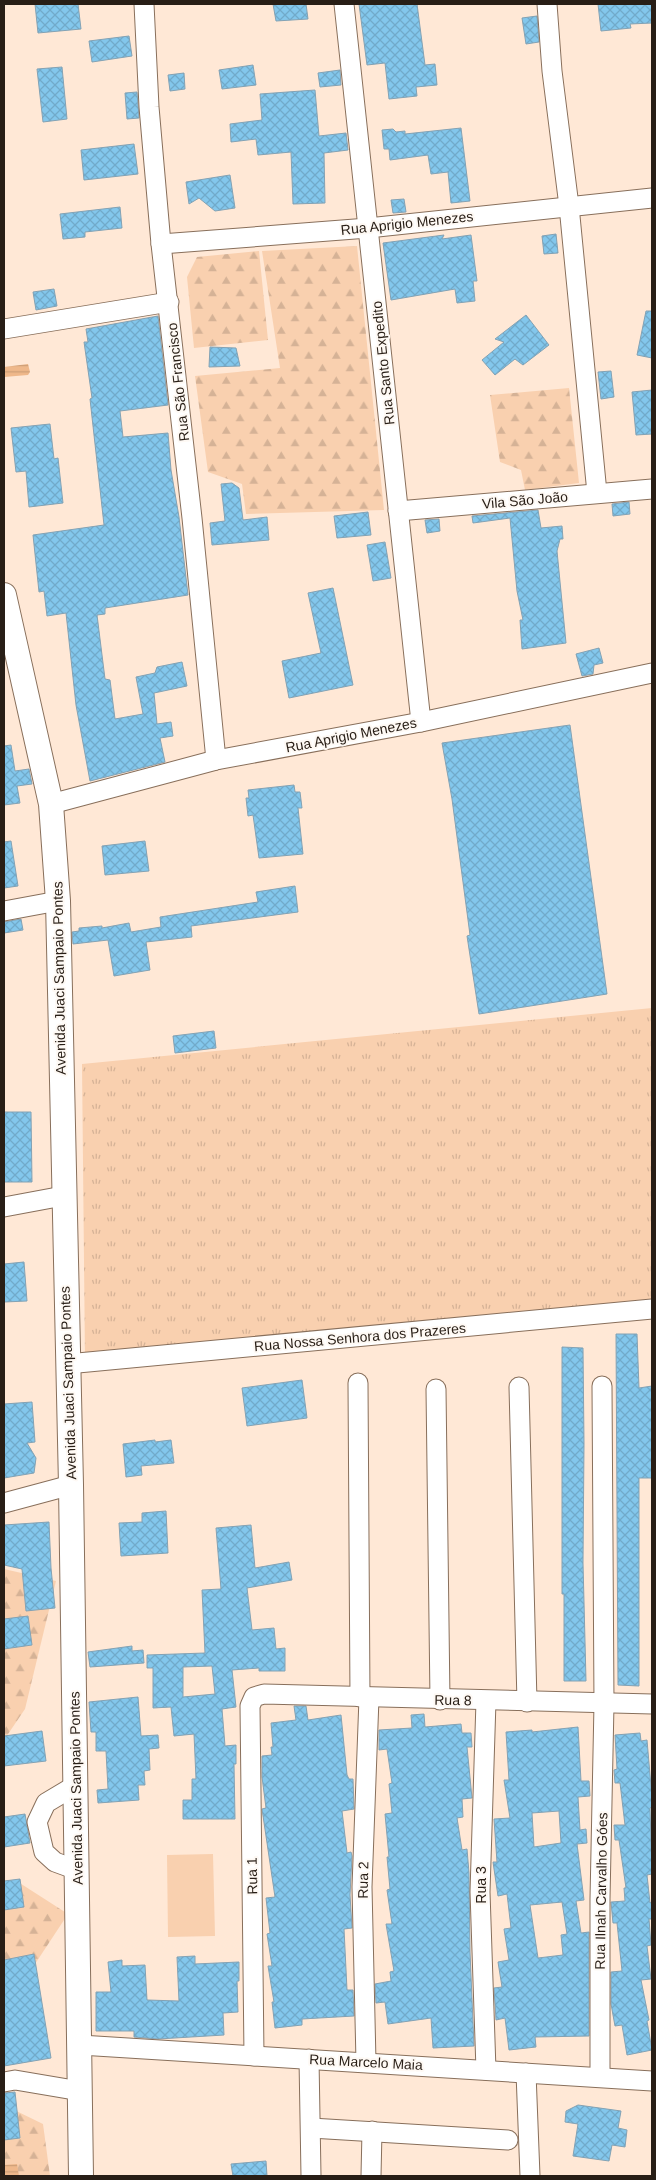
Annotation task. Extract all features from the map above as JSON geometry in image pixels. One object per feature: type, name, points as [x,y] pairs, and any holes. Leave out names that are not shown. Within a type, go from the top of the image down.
[{"type":"main road","name":"Avenida Juaci Sampaio Pontes","points":[[4,595],[51,804],[58,901],[63,1196],[71,1485],[81,2176]]},
{"type":"street","name":"Rua São Francisco","points":[[144,4],[149,107],[161,244],[169,302],[216,760]]},
{"type":"street","name":"Rua Santo Expedito","points":[[344,4],[421,722]]},
{"type":"street","points":[[547,4],[552,71],[569,206],[597,493]]},
{"type":"street","name":"Rua Aprigio Menezes","points":[[161,244],[368,228],[652,198]]},
{"type":"street","points":[[4,330],[169,302]]},
{"type":"street","name":"Vila São João","points":[[398,511],[652,489]]},
{"type":"street","name":"Rua Aprigio Menezes","points":[[51,804],[216,760],[421,722],[652,673]]},
{"type":"street","points":[[4,912],[58,901]]},
{"type":"street","points":[[4,1207],[63,1196]]},
{"type":"street","name":"Rua Nossa Senhora dos Prazeres","points":[[67,1364],[652,1309]]},
{"type":"street","name":"Rua 2","points":[[358,1383],[364,1698],[362,1886],[366,2062]]},
{"type":"street","name":"Rua Ilnah Carvalho Góes","points":[[600,2078],[600,1899],[604,1704],[602,1386]]},
{"type":"street","points":[[519,1387],[527,1702]]},
{"type":"street","points":[[436,1389],[440,1700]]},
{"type":"street","points":[[4,1503],[71,1485]]},
{"type":"street","name":"Rua 8","points":[[254,1697],[264,1694],[652,1704]]},
{"type":"street","name":"Rua 1","points":[[254,1697],[250,1706],[254,2056]]},
{"type":"street","name":"Rua 3","points":[[486,1701],[480,1892],[486,2070]]},
{"type":"street","points":[[76,1785],[46,1803],[37,1822],[44,1852],[55,1862],[77,1870]]},
{"type":"street","name":"Rua Marcelo Maia","points":[[80,2045],[652,2081]]},
{"type":"street","points":[[309,2059],[311,2176]]},
{"type":"street","points":[[526,2073],[530,2176]]},
{"type":"street","points":[[4,2082],[15,2080],[80,2091]]},
{"type":"street","points":[[310,2128],[508,2140]]},
{"type":"street","points":[[371,2176],[372,2131]]},
{"type":"green space","points":[[357,246],[384,510],[246,514],[242,484],[208,472],[195,376],[280,368],[262,251]]},
{"type":"green space","points":[[259,251],[268,340],[194,348],[187,277],[197,257]]},
{"type":"green space","points":[[569,388],[579,483],[525,490],[521,470],[500,462],[490,395]]},
{"type":"green space","points":[[652,1008],[652,1308],[85,1359],[82,1064]]},
{"type":"green space","points":[[4,1569],[56,1581],[25,1709],[4,1740]]},
{"type":"green space","points":[[213,1854],[215,1936],[168,1937],[167,1855]]},
{"type":"green space","points":[[15,1880],[68,1914],[4,2011],[4,1883]]},
{"type":"green space","points":[[4,2105],[43,2124],[50,2176],[4,2176]]},
{"type":"shaded area","points":[[28,364],[30,372],[28,375],[4,377],[4,367]]},
{"type":"shaded area","points":[[17,2164],[19,2176],[4,2176],[4,2165]]},
{"type":"building","points":[[35,4],[78,4],[81,29],[38,33]]},
{"type":"building","points":[[273,4],[306,4],[308,19],[276,21]]},
{"type":"building","points":[[359,4],[417,4],[425,65],[435,64],[437,85],[416,87],[417,96],[389,99],[385,63],[367,65]]},
{"type":"building","points":[[598,4],[652,4],[652,23],[630,24],[631,28],[601,31]]},
{"type":"building","points":[[537,16],[539,42],[526,44],[522,18]]},
{"type":"building","points":[[129,36],[132,56],[92,62],[89,41]]},
{"type":"building","points":[[253,65],[256,85],[222,89],[219,70]]},
{"type":"building","points":[[62,67],[67,119],[43,122],[37,69]]},
{"type":"building","points":[[340,70],[341,85],[320,87],[318,73]]},
{"type":"building","points":[[184,73],[185,89],[170,91],[168,75]]},
{"type":"building","points":[[315,90],[319,136],[346,133],[348,150],[324,153],[325,203],[293,204],[291,152],[258,155],[256,139],[231,142],[230,124],[262,120],[260,94]]},
{"type":"building","points":[[137,92],[139,118],[127,119],[125,93]]},
{"type":"building","points":[[461,128],[470,201],[451,203],[448,172],[431,174],[428,155],[390,160],[389,149],[384,149],[382,130],[405,131],[405,134]]},
{"type":"building","points":[[134,144],[138,174],[84,180],[81,150]]},
{"type":"building","points":[[230,175],[235,208],[215,211],[199,198],[189,204],[186,182]]},
{"type":"building","points":[[404,199],[406,212],[393,213],[391,200]]},
{"type":"building","points":[[120,207],[122,228],[85,232],[85,237],[63,239],[60,214]]},
{"type":"building","points":[[556,234],[558,253],[544,254],[542,236]]},
{"type":"building","points":[[444,235],[442,239],[471,235],[477,281],[473,281],[475,301],[457,303],[455,289],[391,300],[383,243]]},
{"type":"building","points":[[54,289],[57,306],[36,310],[33,292]]},
{"type":"building","points":[[646,311],[652,311],[652,358],[637,355]]},
{"type":"building","points":[[526,315],[549,345],[523,365],[515,359],[495,375],[482,360],[504,342],[495,339]]},
{"type":"building","points":[[158,316],[168,405],[120,411],[123,437],[168,433],[171,470],[179,517],[188,595],[105,608],[105,614],[97,615],[105,679],[110,680],[115,719],[143,714],[136,677],[155,673],[157,667],[182,662],[187,686],[154,693],[157,724],[171,722],[173,736],[160,738],[165,762],[90,781],[76,705],[66,613],[47,616],[44,591],[39,592],[33,535],[104,525],[90,399],[92,398],[84,342],[88,342],[86,329]]},
{"type":"building","points":[[210,347],[236,348],[240,366],[209,367]]},
{"type":"building","points":[[611,371],[614,397],[601,399],[598,372]]},
{"type":"building","points":[[652,390],[652,434],[636,435],[632,392]]},
{"type":"building","points":[[50,424],[54,459],[58,458],[63,503],[29,507],[26,471],[16,472],[11,428]]},
{"type":"building","points":[[232,483],[239,488],[243,520],[267,517],[269,540],[212,545],[210,523],[225,521],[221,484]]},
{"type":"building","points":[[629,502],[630,514],[613,516],[612,504]]},
{"type":"building","points":[[538,510],[541,528],[562,526],[563,539],[560,539],[557,551],[566,643],[522,649],[520,620],[523,620],[517,591],[510,518],[473,523],[472,516]]},
{"type":"building","points":[[368,512],[371,535],[337,538],[334,516]]},
{"type":"building","points":[[439,519],[440,531],[427,533],[425,520]]},
{"type":"building","points":[[385,542],[391,578],[373,581],[367,545]]},
{"type":"building","points":[[333,588],[353,685],[289,698],[282,661],[321,653],[308,593]]},
{"type":"building","points":[[599,648],[603,663],[594,665],[593,674],[582,676],[576,654]]},
{"type":"building","points":[[570,725],[607,994],[479,1014],[467,936],[470,935],[452,799],[442,743]]},
{"type":"building","points":[[11,745],[15,771],[29,769],[32,784],[17,786],[20,803],[4,805],[4,746]]},
{"type":"building","points":[[294,785],[295,792],[300,792],[302,808],[298,808],[303,854],[259,858],[253,815],[248,816],[246,798],[249,798],[248,790]]},
{"type":"building","points":[[11,841],[18,886],[4,888],[4,842]]},
{"type":"building","points":[[145,841],[149,871],[105,875],[102,846]]},
{"type":"building","points":[[295,886],[298,912],[191,926],[192,937],[146,942],[150,970],[114,976],[108,940],[73,944],[72,932],[79,931],[79,928],[102,926],[102,928],[129,923],[131,932],[161,927],[160,917],[258,902],[256,892]]},
{"type":"building","points":[[21,919],[23,930],[4,933],[4,922]]},
{"type":"building","points":[[214,1031],[216,1048],[175,1053],[173,1036]]},
{"type":"building","points":[[4,1112],[31,1112],[32,1182],[4,1182]]},
{"type":"building","points":[[24,1262],[27,1301],[4,1302],[4,1264]]},
{"type":"building","points":[[616,1334],[637,1334],[639,1388],[652,1386],[652,1478],[639,1478],[639,1686],[618,1685]]},
{"type":"building","points":[[562,1347],[583,1348],[583,1563],[586,1681],[564,1681]]},
{"type":"building","points":[[302,1380],[307,1418],[247,1426],[242,1388]]},
{"type":"building","points":[[32,1402],[35,1442],[27,1443],[36,1458],[34,1473],[4,1478],[4,1404]]},
{"type":"building","points":[[155,1440],[155,1442],[171,1440],[174,1463],[141,1466],[142,1475],[126,1477],[123,1444]]},
{"type":"building","points":[[166,1511],[168,1553],[121,1556],[119,1523],[142,1522],[142,1513]]},
{"type":"building","points":[[49,1522],[55,1608],[26,1611],[22,1569],[4,1565],[4,1525]]},
{"type":"building","points":[[251,1525],[255,1568],[289,1562],[292,1580],[247,1588],[252,1630],[274,1628],[276,1649],[285,1648],[285,1671],[259,1671],[259,1668],[232,1670],[236,1707],[222,1709],[225,1746],[236,1745],[236,1764],[234,1764],[235,1819],[183,1819],[183,1800],[192,1800],[192,1779],[196,1779],[194,1734],[174,1736],[171,1707],[153,1708],[153,1668],[147,1668],[147,1655],[205,1653],[202,1590],[221,1589],[216,1528]],"holes":[[[212,1666],[215,1694],[183,1697],[183,1667]]]},
{"type":"building","points":[[28,1616],[32,1645],[4,1649],[4,1619]]},
{"type":"building","points":[[132,1646],[132,1651],[143,1650],[144,1663],[90,1667],[88,1652]]},
{"type":"building","points":[[138,1697],[141,1736],[158,1735],[159,1748],[149,1749],[150,1770],[144,1771],[145,1785],[138,1785],[139,1800],[98,1803],[97,1790],[108,1789],[106,1751],[96,1751],[96,1732],[91,1732],[89,1702]]},
{"type":"building","points":[[294,1706],[306,1706],[308,1720],[341,1715],[347,1775],[349,1779],[353,1779],[354,1809],[342,1811],[347,1853],[351,1852],[352,1856],[350,1895],[352,1928],[344,1929],[347,1990],[353,1990],[354,2016],[302,2019],[302,2025],[275,2028],[272,2002],[274,2002],[268,1966],[272,1966],[267,1934],[270,1933],[266,1898],[275,1897],[262,1809],[266,1808],[262,1777],[262,1756],[272,1755],[271,1723],[296,1720]]},
{"type":"building","points":[[424,1714],[425,1727],[461,1724],[462,1733],[471,1733],[472,1747],[467,1747],[472,1798],[462,1799],[463,1817],[457,1818],[462,1850],[467,1849],[469,1873],[474,2046],[433,2048],[431,2018],[388,2024],[385,2002],[376,2003],[375,1984],[391,1981],[390,1972],[394,1971],[386,1924],[392,1924],[387,1890],[390,1889],[385,1814],[392,1813],[389,1784],[392,1783],[387,1749],[379,1750],[379,1730],[412,1728],[411,1715]]},
{"type":"building","points":[[578,1727],[581,1781],[589,1781],[590,1796],[578,1797],[580,1830],[586,1829],[587,1843],[577,1844],[584,1900],[576,1901],[581,1933],[589,1932],[589,2036],[535,2037],[536,2047],[509,2050],[505,2018],[496,2020],[494,1988],[502,1987],[498,1962],[509,1960],[504,1929],[511,1928],[507,1894],[498,1896],[493,1862],[497,1862],[494,1819],[510,1818],[504,1780],[509,1780],[506,1732],[532,1730],[532,1732]],"holes":[[[559,1811],[561,1843],[534,1847],[532,1813]],[[562,1902],[567,1934],[561,1935],[563,1955],[538,1958],[530,1905]]]},
{"type":"building","points":[[42,1731],[46,1761],[4,1766],[4,1736]]},
{"type":"building","points":[[640,1733],[641,1741],[647,1740],[652,1798],[652,1807],[650,1808],[652,1874],[647,1875],[650,1903],[652,1902],[652,1919],[649,1919],[651,1945],[647,1946],[651,1979],[641,1980],[649,2020],[647,2021],[652,2050],[627,2055],[622,2025],[615,2026],[611,2004],[611,1972],[622,1971],[617,1923],[613,1923],[611,1902],[625,1901],[624,1888],[626,1888],[619,1840],[615,1840],[614,1825],[625,1825],[620,1783],[615,1783],[614,1770],[617,1769],[615,1735]]},
{"type":"building","points":[[25,1814],[30,1843],[4,1847],[4,1817]]},
{"type":"building","points":[[20,1879],[24,1907],[4,1910],[4,1881]]},
{"type":"building","points":[[34,1954],[51,2058],[4,2066],[4,1960]]},
{"type":"building","points":[[195,1956],[195,1964],[239,1962],[239,1981],[237,1981],[238,2012],[223,2013],[224,2035],[158,2039],[134,2037],[134,2031],[96,2031],[96,1992],[111,1992],[108,1962],[122,1960],[122,1966],[145,1965],[147,2000],[179,2001],[177,1957]]},
{"type":"building","points":[[15,2092],[20,2138],[4,2140],[4,2093]]},
{"type":"building","points":[[578,2105],[621,2111],[618,2128],[627,2130],[625,2147],[612,2145],[609,2161],[573,2156],[578,2124],[565,2122],[566,2111]]},
{"type":"building","points":[[266,2161],[267,2176],[233,2176],[231,2164]]}]
